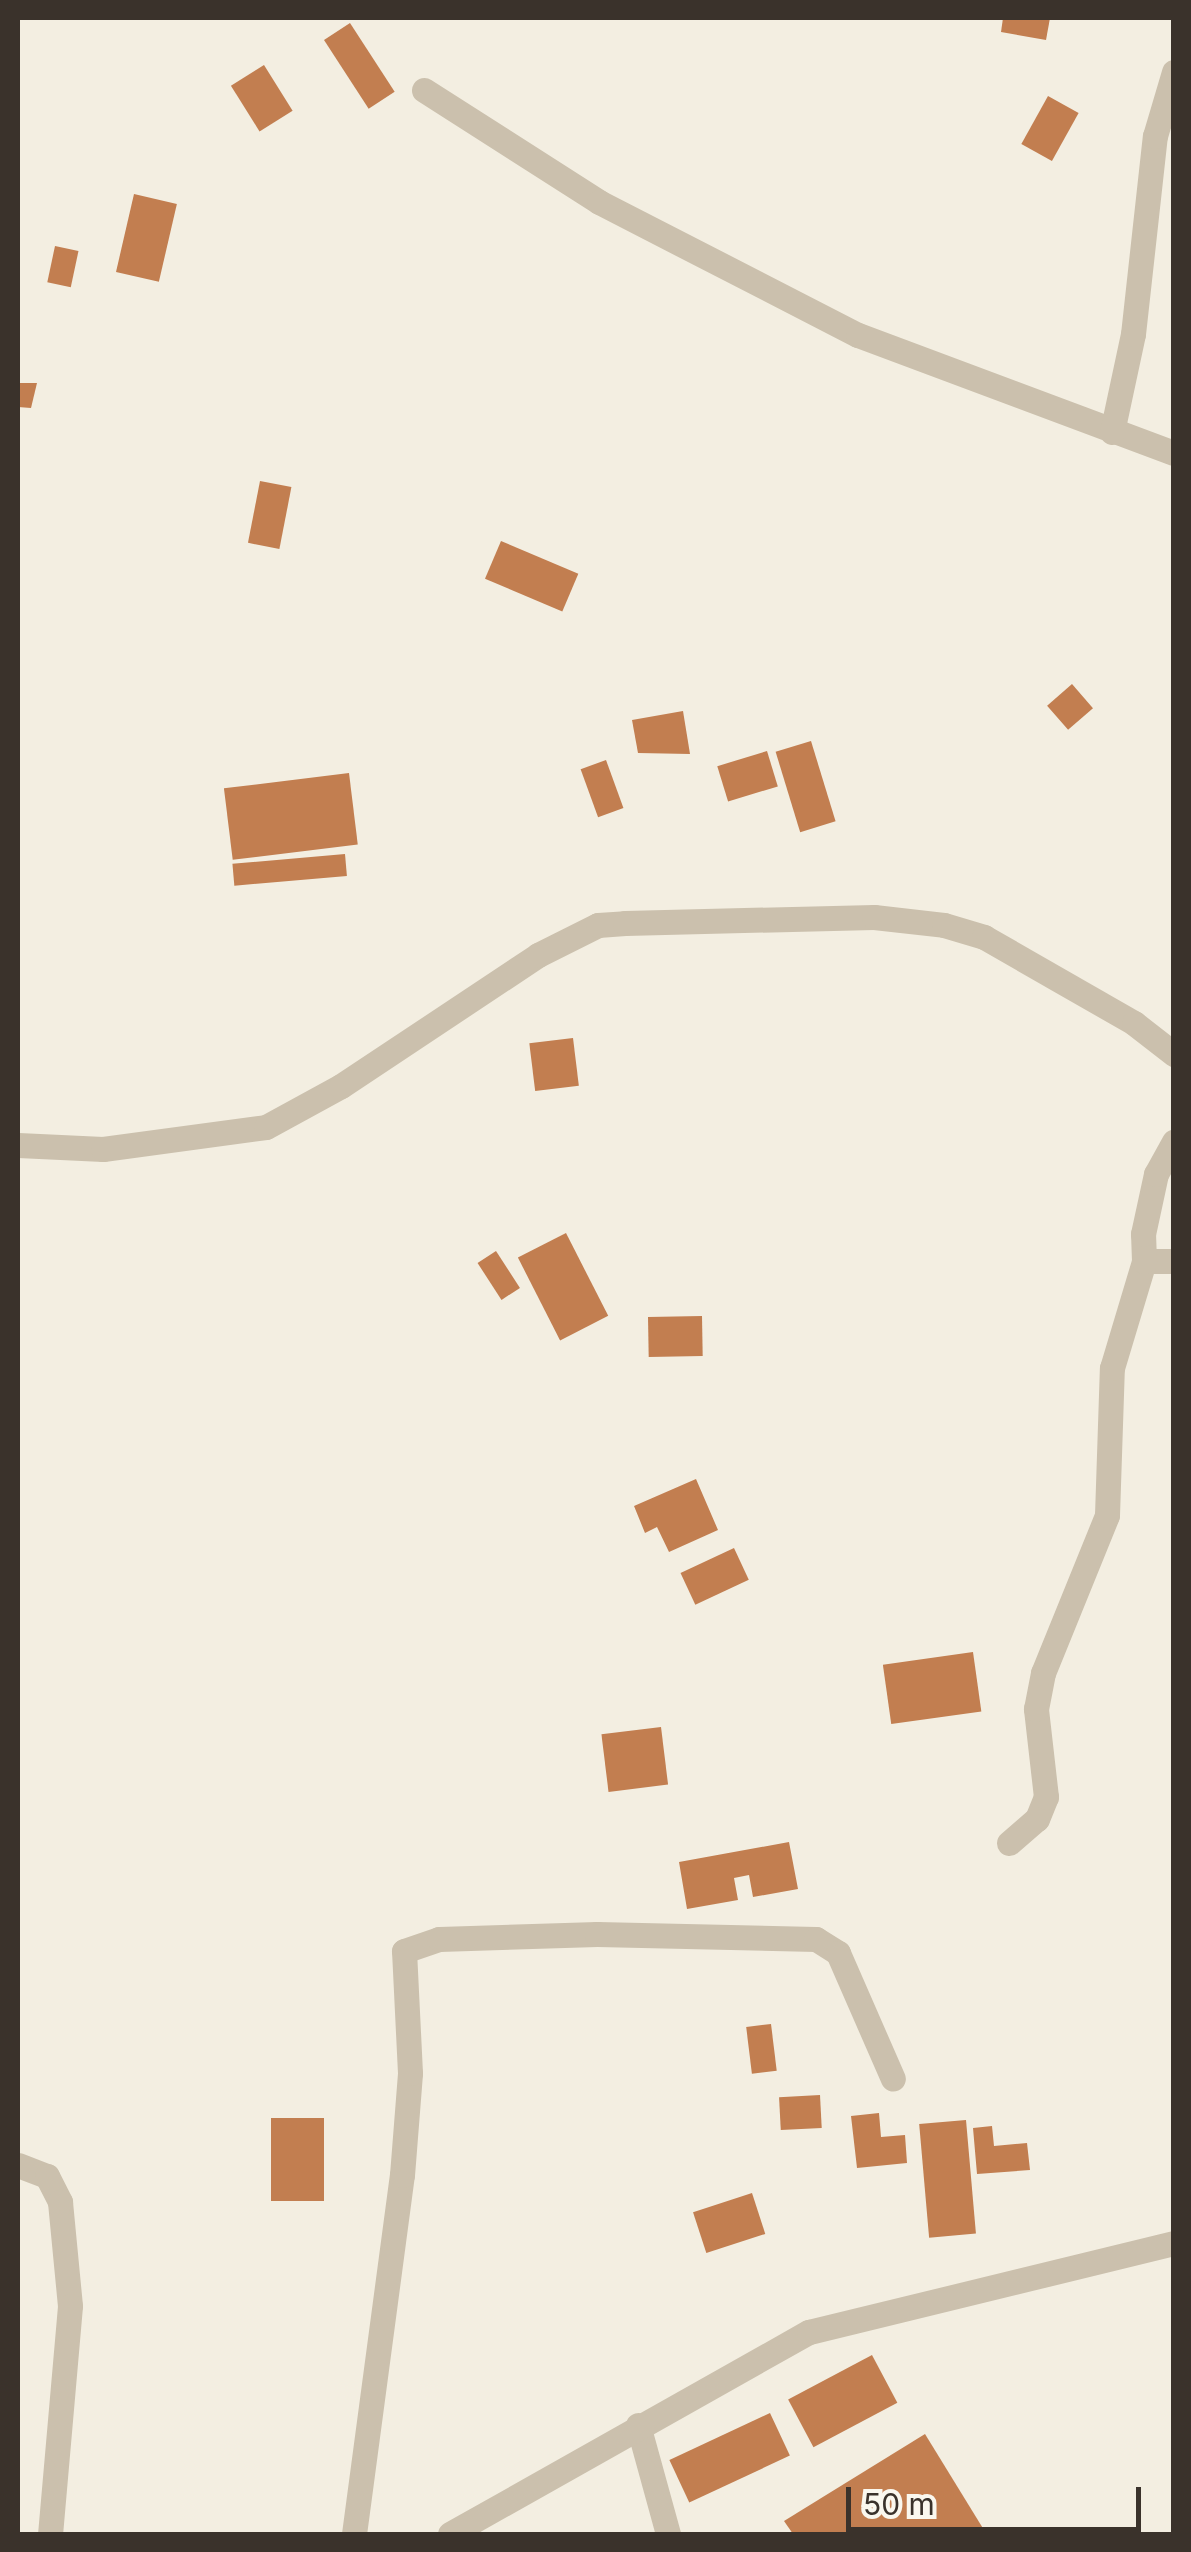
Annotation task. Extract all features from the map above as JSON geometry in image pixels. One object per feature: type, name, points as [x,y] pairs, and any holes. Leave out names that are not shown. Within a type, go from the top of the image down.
[{"type":"street","points":[[1112,432],[1133,334],[1155,136],[1174,72]]},
{"type":"street","points":[[424,90],[599,202],[858,335],[1174,453]]},
{"type":"street","points":[[18,1145],[103,1150],[266,1127],[340,1086],[562,942],[598,925],[625,922],[874,917],[944,925],[984,937],[1134,1023],[1174,1054]]},
{"type":"street","points":[[1009,1842],[1038,1818],[1046,1797],[1040,1691],[1107,1515],[1112,1368],[1144,1262],[1146,1214],[1174,1142]]},
{"type":"street","points":[[1144,1262],[1174,1262]]},
{"type":"street","points":[[354,2534],[402,2175],[410,2073],[404,1951],[421,1941],[558,1936],[816,1939],[838,1953],[894,2079]]},
{"type":"street","points":[[18,2165],[47,2176],[60,2202],[70,2306],[50,2534]]},
{"type":"street","points":[[450,2534],[809,2332],[1174,2243]]},
{"type":"street","points":[[638,2425],[668,2534]]},
{"type":"building","points":[[1003,18],[1050,18],[1046,40],[1001,32]]},
{"type":"building","points":[[350,23],[395,92],[369,109],[324,40]]},
{"type":"building","points":[[264,65],[293,111],[260,131],[231,86]]},
{"type":"building","points":[[1048,96],[1079,113],[1052,161],[1021,144]]},
{"type":"building","points":[[134,194],[177,204],[159,282],[116,272]]},
{"type":"building","points":[[55,246],[78,251],[71,287],[47,282]]},
{"type":"building","points":[[18,383],[37,383],[31,408],[18,407]]},
{"type":"building","points":[[260,481],[291,487],[279,549],[248,543]]},
{"type":"building","points":[[501,541],[578,574],[562,612],[485,579]]},
{"type":"building","points":[[1072,684],[1093,708],[1068,730],[1047,706]]},
{"type":"building","points":[[683,711],[690,754],[638,753],[632,720]]},
{"type":"building","points":[[811,741],[836,821],[800,832],[776,752]]},
{"type":"building","points":[[767,751],[778,786],[728,802],[717,766]]},
{"type":"building","points":[[606,760],[623,808],[598,817],[581,769]]},
{"type":"building","points":[[349,773],[358,844],[233,860],[224,788]]},
{"type":"building","points":[[345,854],[347,876],[234,886],[232,864]]},
{"type":"building","points":[[573,1038],[579,1086],[535,1091],[529,1043]]},
{"type":"building","points":[[566,1233],[608,1316],[560,1340],[518,1258]]},
{"type":"building","points":[[496,1251],[520,1288],[502,1300],[478,1263]]},
{"type":"building","points":[[702,1316],[703,1356],[649,1357],[648,1317]]},
{"type":"building","points":[[696,1479],[718,1530],[669,1552],[657,1527],[645,1533],[634,1506]]},
{"type":"building","points":[[734,1548],[749,1580],[695,1605],[681,1573]]},
{"type":"building","points":[[973,1652],[981,1711],[891,1724],[883,1665]]},
{"type":"building","points":[[661,1727],[668,1785],[609,1792],[601,1734]]},
{"type":"building","points":[[789,1842],[798,1889],[753,1897],[749,1875],[734,1878],[738,1900],[687,1909],[679,1862]]},
{"type":"building","points":[[771,2024],[777,2071],[752,2074],[746,2027]]},
{"type":"building","points":[[820,2095],[822,2128],[781,2130],[779,2097]]},
{"type":"building","points":[[879,2113],[881,2137],[905,2135],[907,2163],[857,2168],[851,2116]]},
{"type":"building","points":[[271,2118],[324,2118],[324,2201],[271,2201]]},
{"type":"building","points":[[966,2120],[976,2234],[929,2238],[919,2124]]},
{"type":"building","points":[[992,2126],[994,2146],[1027,2143],[1030,2170],[977,2174],[973,2128]]},
{"type":"building","points":[[752,2193],[765,2234],[706,2253],[693,2212]]},
{"type":"building","points":[[872,2355],[897,2403],[813,2447],[788,2400]]},
{"type":"building","points":[[770,2413],[790,2456],[689,2503],[669,2460]]},
{"type":"building","points":[[925,2434],[984,2530],[793,2534],[784,2521]]}]
